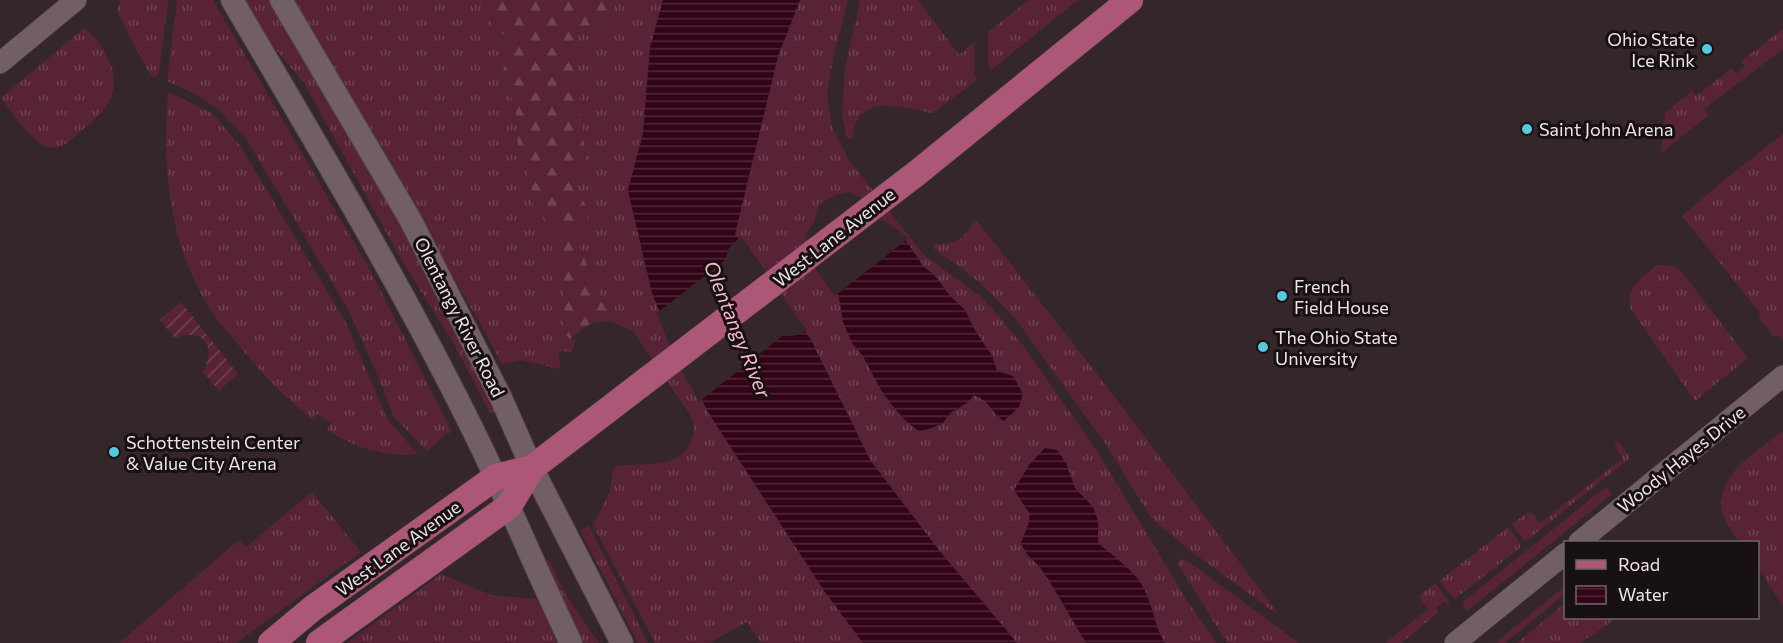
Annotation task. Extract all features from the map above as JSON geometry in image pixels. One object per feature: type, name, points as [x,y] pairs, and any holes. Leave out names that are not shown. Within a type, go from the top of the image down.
[{"type":"main road","points":[[232,0],[354,207],[442,371],[496,477],[571,643]]},
{"type":"main road","name":"Olentangy River Road","points":[[281,0],[410,219],[501,398],[532,468],[622,643]]},
{"type":"main road","name":"West Lane Avenue","points":[[319,643],[509,506],[532,468],[917,173],[1130,0]]},
{"type":"main road","name":"West Lane Avenue","points":[[271,643],[313,608],[496,477],[532,468]]},
{"type":"street","points":[[0,63],[76,0]]},
{"type":"street","name":"Woody Hayes Drive","points":[[1581,541],[1783,376]]},
{"type":"street","points":[[1455,643],[1564,555]]},
{"type":"green space","points":[[120,0],[168,0],[159,73],[156,77],[153,77],[146,67],[118,14]]},
{"type":"green space","points":[[177,0],[213,0],[369,268],[452,432],[445,435],[427,451],[393,416],[348,309],[245,137],[218,109],[197,95],[167,81]]},
{"type":"green space","points":[[245,0],[269,0],[371,170],[419,259],[495,411],[491,413],[489,411],[453,342],[402,261],[304,83],[271,44]]},
{"type":"green space","points":[[289,0],[486,0],[484,3],[496,30],[507,37],[510,53],[503,70],[520,127],[516,138],[528,170],[534,207],[557,235],[565,299],[563,332],[570,339],[575,340],[572,352],[559,351],[560,369],[521,360],[502,364],[476,316]]},
{"type":"green space","points":[[486,0],[620,0],[613,5],[605,26],[592,32],[578,29],[574,38],[586,165],[572,182],[589,211],[586,223],[576,240],[613,322],[595,323],[570,339],[563,332],[565,299],[557,235],[534,207],[528,170],[516,138],[520,127],[503,70],[510,53],[507,37],[491,23],[484,3]]},
{"type":"green space","points":[[620,0],[663,0],[650,48],[643,134],[628,190],[652,293],[678,357],[711,417],[797,549],[863,643],[761,643],[747,622],[709,643],[655,643],[593,525],[610,491],[614,467],[670,461],[687,449],[694,429],[689,413],[633,331],[613,322],[576,240],[586,223],[572,182],[586,165],[574,38],[578,29],[592,32],[605,26],[613,5]]},
{"type":"green space","points":[[800,0],[848,0],[827,93],[832,128],[849,160],[924,255],[981,297],[1022,344],[1097,451],[1189,604],[1217,643],[1165,643],[1144,591],[1126,568],[1098,543],[1093,507],[1075,488],[1066,463],[1014,490],[1030,514],[1022,543],[1027,554],[1050,582],[1086,643],[1017,643],[938,549],[870,460],[811,340],[735,234],[778,56]],"holes":[[[924,267],[934,275],[951,297],[965,310],[992,356],[997,371],[996,416],[987,403],[974,395],[942,424],[905,420],[881,390],[863,356],[852,343],[843,322],[839,297],[823,273]]]},
{"type":"green space","points":[[860,0],[918,0],[959,55],[974,42],[974,75],[977,80],[933,113],[895,106],[872,108],[862,114],[856,123],[853,138],[847,139],[842,115],[845,68]]},
{"type":"green space","points":[[1029,0],[1078,0],[991,70],[988,66],[988,32]]},
{"type":"green space","points":[[84,28],[97,41],[107,57],[114,80],[113,90],[110,99],[98,116],[73,138],[60,147],[45,146],[27,131],[1,98]]},
{"type":"green space","points":[[1783,29],[1783,49],[1704,109],[1709,115],[1661,153],[1665,113],[1692,91],[1696,96],[1731,69],[1736,74],[1745,66],[1741,61]]},
{"type":"green space","points":[[168,92],[212,113],[241,147],[346,323],[388,420],[418,454],[382,453],[370,450],[327,430],[331,423],[317,414],[313,420],[292,402],[254,363],[212,312],[193,277],[175,226],[167,173]]},
{"type":"green space","points":[[1783,134],[1783,341],[1779,336],[1773,336],[1758,317],[1761,314],[1682,216]]},
{"type":"green space","points":[[974,221],[977,221],[1104,383],[1280,616],[1188,549],[1151,518],[1107,446],[1015,318],[981,284],[934,249],[933,244],[958,240]]},
{"type":"green space","points":[[1657,265],[1674,266],[1681,271],[1748,358],[1695,401],[1630,308],[1630,294],[1636,283]]},
{"type":"green space","points":[[181,302],[238,374],[219,391],[203,372],[209,355],[205,342],[194,335],[175,338],[160,320]]},
{"type":"green space","points":[[1783,431],[1783,606],[1759,570],[1759,541],[1739,541],[1723,514],[1722,500],[1725,487],[1731,476],[1750,456]]},
{"type":"green space","points":[[1618,441],[1630,458],[1526,541],[1523,539],[1512,524],[1527,513],[1532,513],[1540,523],[1623,458],[1616,449],[1615,443]]},
{"type":"green space","points":[[1607,488],[1612,494],[1467,611],[1463,606],[1464,601]]},
{"type":"green space","points":[[312,492],[361,552],[236,643],[119,643],[239,540],[246,547]]},
{"type":"green space","points":[[589,526],[648,643],[638,643],[580,530]]},
{"type":"green space","points":[[1508,527],[1520,543],[1520,548],[1456,598],[1452,597],[1439,581]]},
{"type":"green space","points":[[547,559],[567,597],[599,643],[584,643],[544,561]]},
{"type":"green space","points":[[1183,559],[1299,643],[1227,643],[1178,564],[1179,560]]},
{"type":"green space","points":[[441,574],[491,595],[537,599],[559,643],[347,643]]},
{"type":"green space","points":[[1435,583],[1450,603],[1448,605],[1445,601],[1436,608],[1439,612],[1401,643],[1385,643],[1428,609],[1420,599],[1420,595]]},
{"type":"green space","points":[[1564,587],[1564,595],[1505,643],[1495,643]]},
{"type":"green space","points":[[1564,604],[1564,619],[1616,619],[1580,643],[1517,643]]},
{"type":"water","name":"Olentangy River","points":[[663,0],[800,0],[778,56],[735,234],[811,340],[870,460],[938,549],[1017,643],[863,643],[825,592],[711,417],[678,357],[652,293],[628,190],[643,134],[650,48]]},
{"type":"water","points":[[874,222],[905,239],[924,267],[965,310],[992,356],[997,371],[1013,376],[1023,394],[1019,407],[1004,421],[984,400],[974,395],[967,403],[951,412],[942,424],[920,432],[905,420],[881,390],[863,356],[852,343],[843,322],[839,297],[823,273]]},
{"type":"water","points":[[1045,448],[1057,450],[1066,463],[1075,488],[1093,507],[1098,520],[1098,543],[1128,569],[1142,585],[1165,643],[1086,643],[1050,582],[1027,554],[1021,543],[1030,514],[1014,490],[1029,465]]},
{"type":"pier","points":[[850,192],[861,198],[876,219],[888,223],[909,238],[835,296],[814,267],[805,235],[814,223],[819,204],[836,195]]},
{"type":"pier","points":[[741,236],[807,331],[793,336],[782,336],[699,402],[675,359],[657,313],[725,260],[729,248]]},
{"type":"place","name":"Ohio State Ice Rink","points":[[1707,49]]},
{"type":"place","name":"Saint John Arena","points":[[1527,129]]},
{"type":"place","name":"French Field House","points":[[1282,296]]},
{"type":"place","name":"The Ohio State University","points":[[1263,347]]},
{"type":"place","name":"Schottenstein Center & Value City Arena","points":[[114,452]]}]
